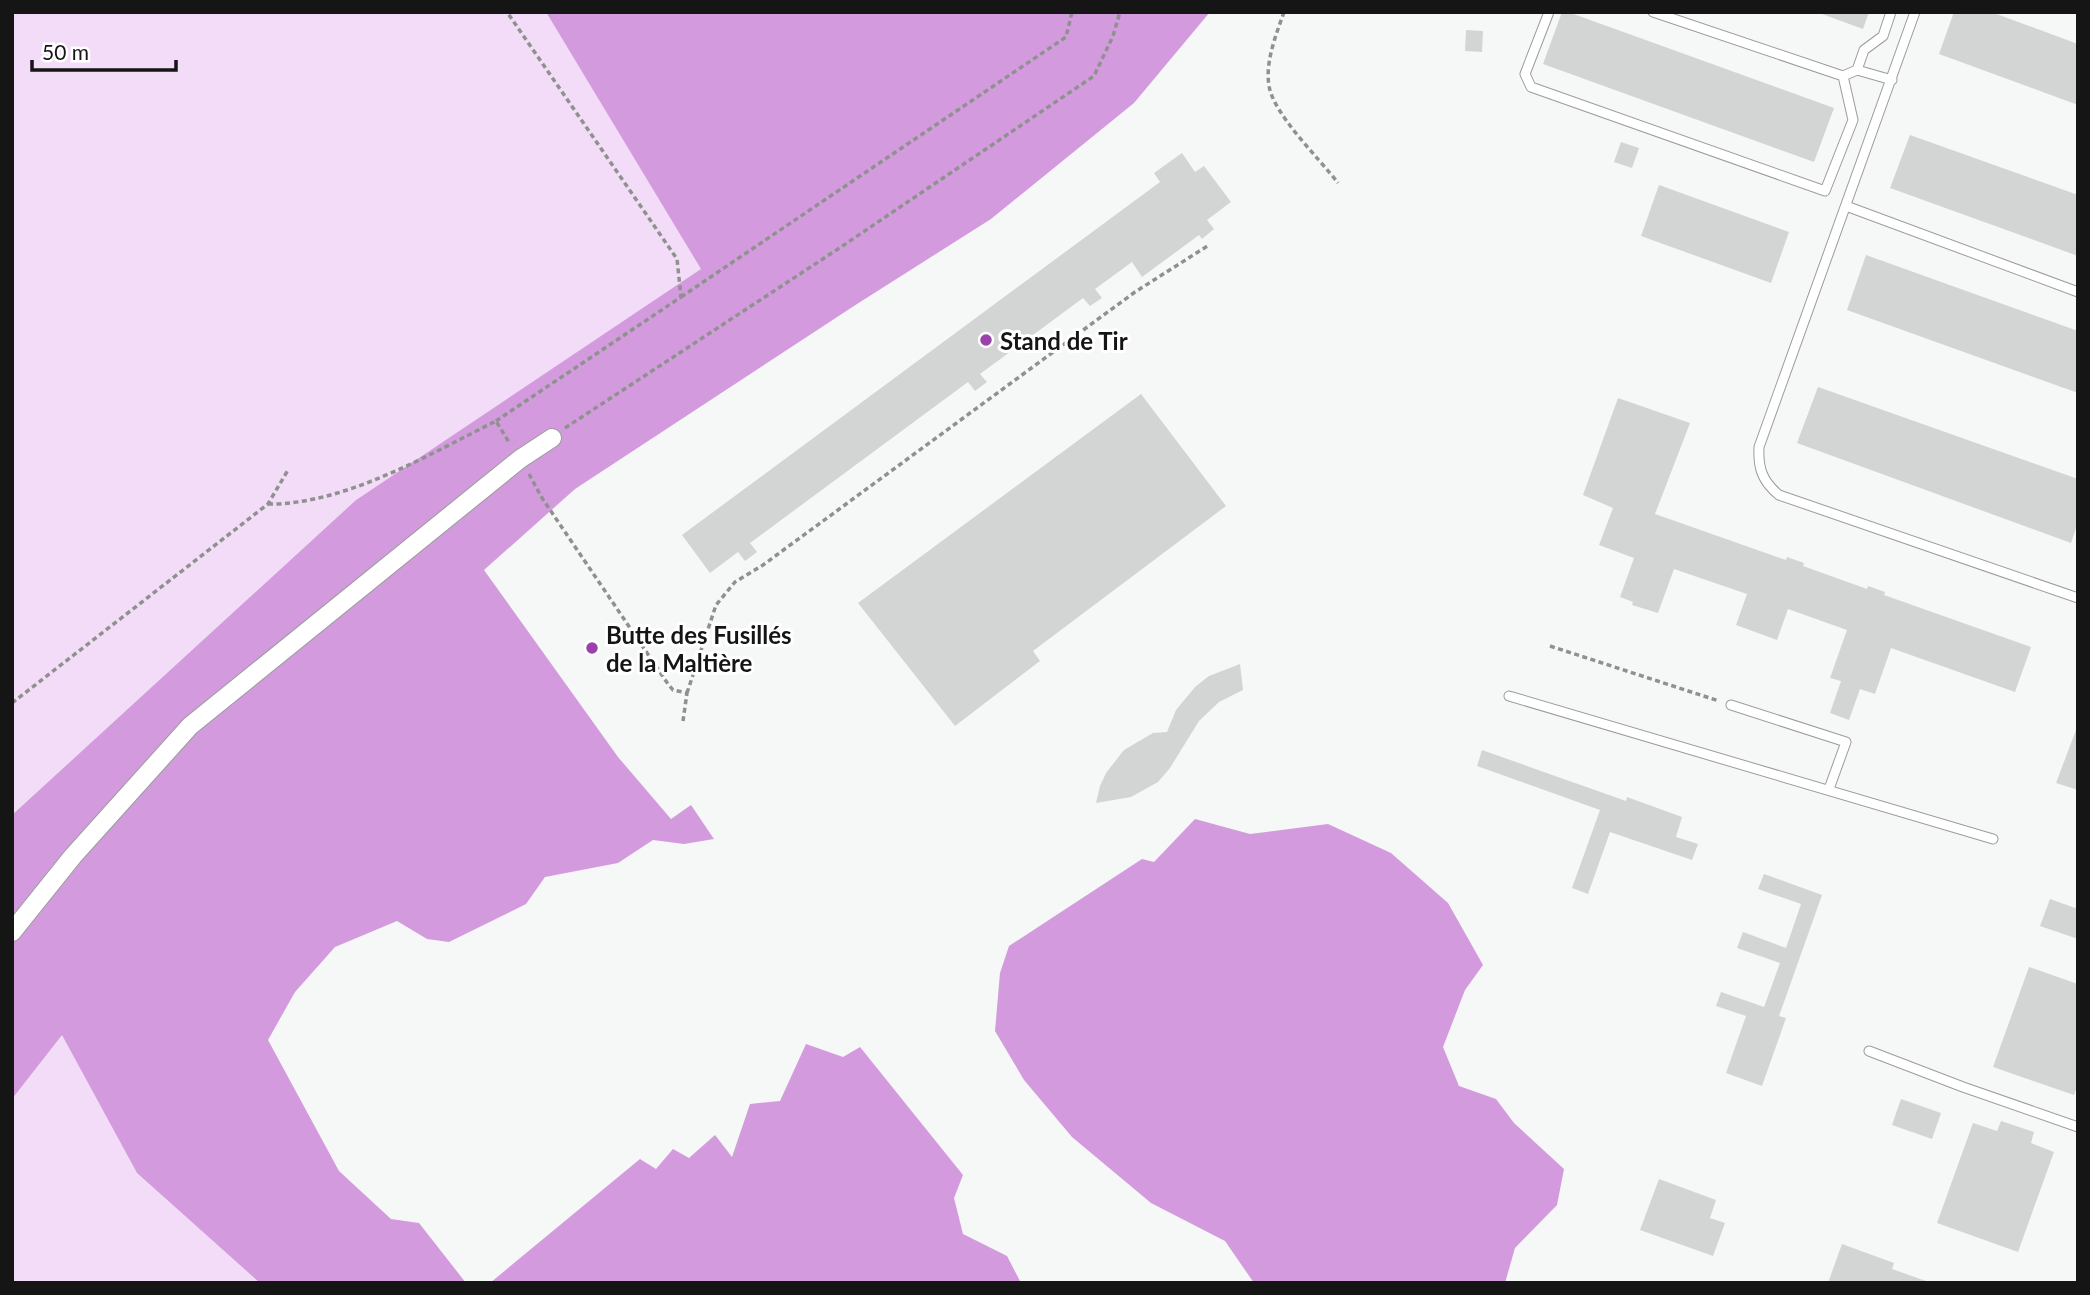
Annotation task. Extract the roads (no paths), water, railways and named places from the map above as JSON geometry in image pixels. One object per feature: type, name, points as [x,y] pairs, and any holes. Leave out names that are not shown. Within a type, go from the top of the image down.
[{"type":"street","points":[[12,932],[73,856],[190,726],[520,459],[552,438]]},
{"type":"lane","points":[[1549,12],[1525,74],[1531,87],[1825,191],[1853,120],[1843,76]]},
{"type":"lane","points":[[1653,12],[1843,76],[1857,70],[1892,80]]},
{"type":"lane","points":[[1857,70],[1864,50],[1882,36],[1891,12]]},
{"type":"lane","points":[[1915,12],[1759,447],[1758,461],[1763,478],[1779,495],[2078,598]]},
{"type":"lane","points":[[1846,206],[2078,292]]},
{"type":"lane","points":[[1509,696],[1993,839]]},
{"type":"lane","points":[[1731,705],[1846,742],[1829,789]]},
{"type":"lane","points":[[1869,1051],[2078,1127]]},
{"type":"place","name":"Stand de Tir","points":[[986,340]]},
{"type":"place","name":"Butte des Fusillés de la Maltière","points":[[592,648]]}]
